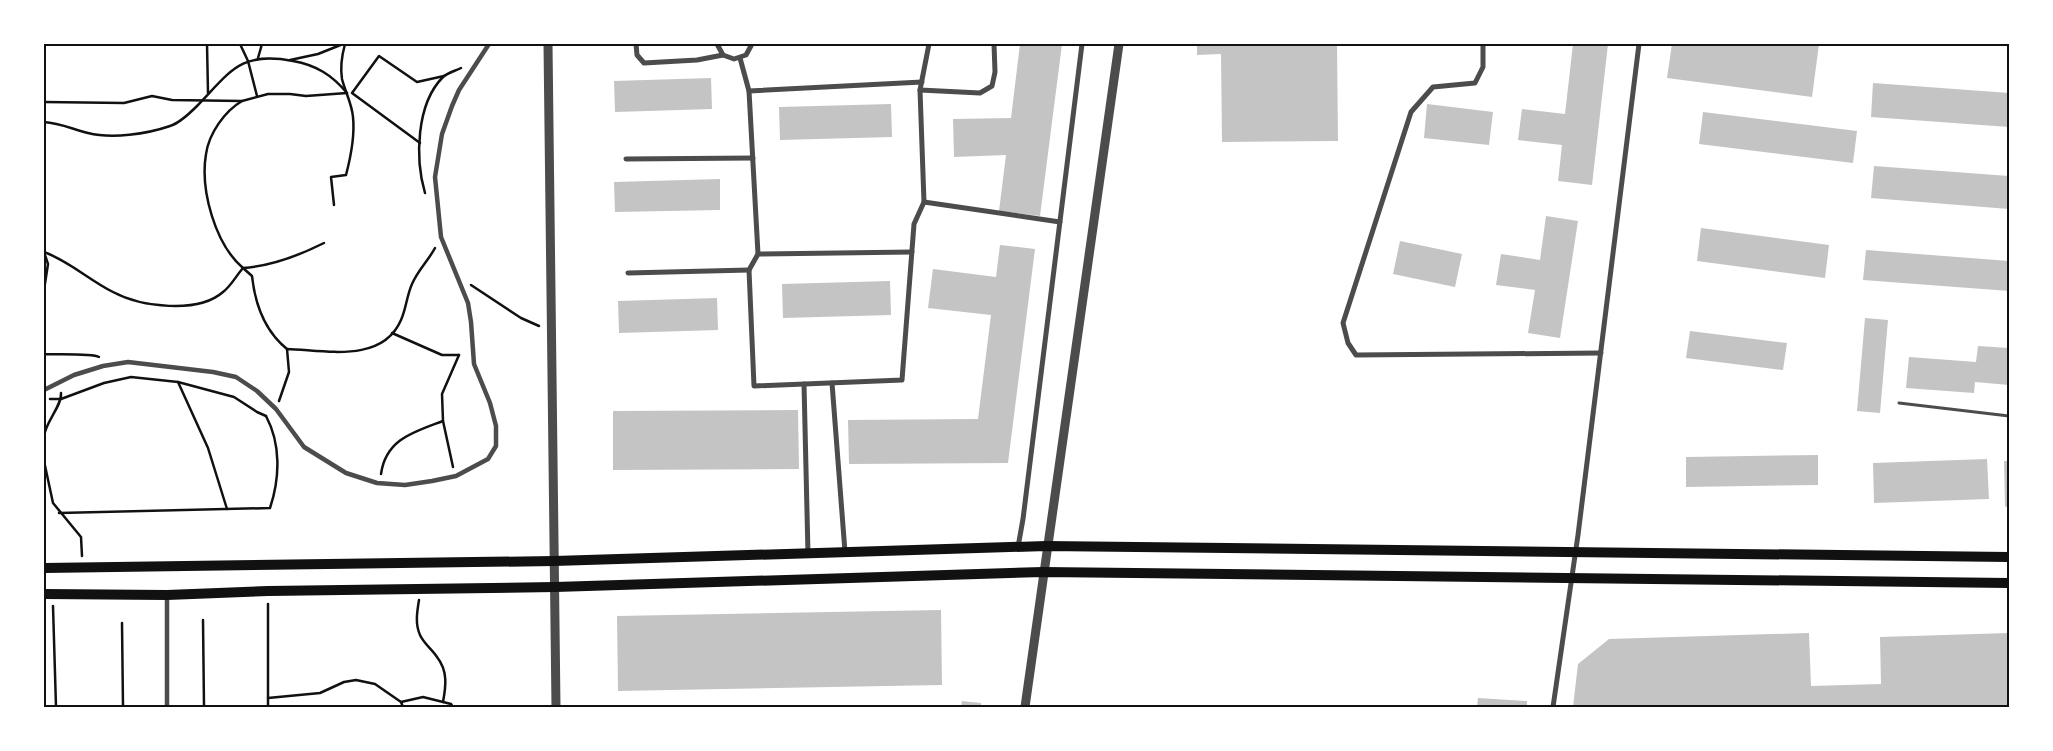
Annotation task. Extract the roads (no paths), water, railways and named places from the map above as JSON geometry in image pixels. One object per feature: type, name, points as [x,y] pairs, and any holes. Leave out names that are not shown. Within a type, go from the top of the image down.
[{"type":"main road","points":[[44,568],[554,561],[1046,546],[2009,557]]},
{"type":"main road","points":[[48,594],[166,595],[268,591],[555,587],[1043,572],[2009,582]]},
{"type":"street","points":[[44,390],[74,374],[128,362],[213,372],[236,377],[257,391],[276,409],[304,447],[346,473],[377,483],[412,484],[456,476],[488,460],[496,446],[496,426],[490,402],[474,364],[470,312],[459,278],[442,237],[435,178],[442,134],[459,90],[489,44]]},
{"type":"street","points":[[548,44],[556,707]]},
{"type":"street","points":[[636,44],[637,55],[644,63],[697,60],[723,55]]},
{"type":"street","points":[[716,44],[718,50],[728,58],[740,58],[750,50],[752,44]]},
{"type":"street","points":[[740,58],[749,91],[758,254],[749,270],[754,386],[902,380],[914,224],[924,202],[920,90],[929,44]]},
{"type":"street","points":[[920,90],[980,94],[992,86],[994,44]]},
{"type":"street","points":[[1018,547],[1082,44]]},
{"type":"street","points":[[1025,707],[1046,546],[1120,44]]},
{"type":"street","points":[[1483,44],[1482,67],[1475,82],[1433,87],[1411,112],[1343,323],[1348,343],[1356,355],[1600,353]]},
{"type":"street","points":[[1553,707],[1576,552],[1639,44]]},
{"type":"street","points":[[749,91],[922,82]]},
{"type":"street","points":[[626,159],[753,158]]},
{"type":"street","points":[[924,202],[1060,222]]},
{"type":"street","points":[[758,254],[912,252]]},
{"type":"street","points":[[628,273],[749,270]]},
{"type":"street","points":[[832,383],[845,552]]},
{"type":"street","points":[[804,384],[808,554]]},
{"type":"street","points":[[166,595],[167,707]]},
{"type":"lane","points":[[1899,403],[2009,416]]}]
